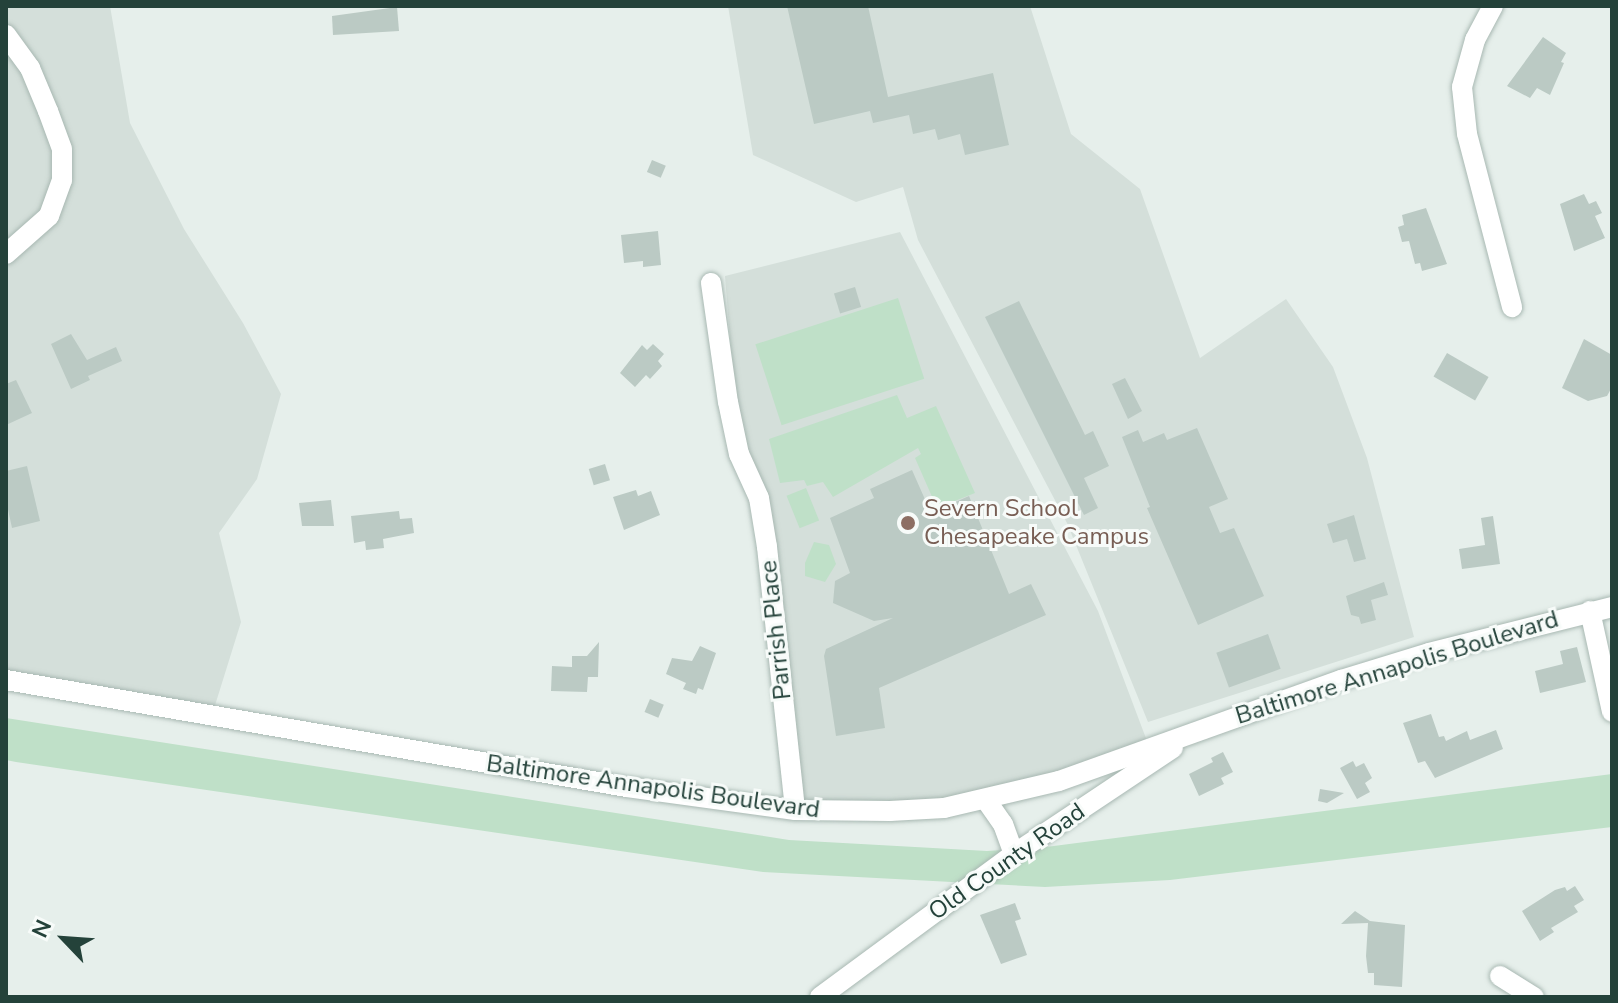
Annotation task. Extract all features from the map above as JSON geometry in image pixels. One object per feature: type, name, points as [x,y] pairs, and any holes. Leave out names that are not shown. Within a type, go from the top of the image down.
[{"type":"street","points":[[1493,6],[1475,40],[1462,87],[1467,134],[1512,307]]},
{"type":"street","points":[[6,35],[30,68],[62,149],[62,180],[49,216],[6,254]]},
{"type":"street","name":"Parrish Place","points":[[711,283],[728,402],[739,454],[759,498],[767,547],[795,810]]},
{"type":"street","name":"Baltimore Annapolis Boulevard","points":[[6,680],[567,777],[795,810],[890,811],[944,808],[1059,781],[1414,658],[1612,607]]},
{"type":"street","points":[[1590,611],[1612,712]]},
{"type":"street","name":"Old County Road","points":[[820,997],[1014,854],[1196,731]]},
{"type":"street","points":[[986,800],[1003,824],[1014,854]]},
{"type":"street","points":[[1500,976],[1534,997]]},
{"type":"shaded area","points":[[6,6],[110,6],[130,123],[184,229],[243,323],[281,394],[257,479],[219,533],[241,622],[212,715],[6,680]]},
{"type":"shaded area","points":[[728,6],[1030,6],[1071,134],[1140,189],[1200,358],[1286,299],[1333,367],[1367,458],[1414,637],[1148,722],[1067,523],[918,240],[903,187],[856,202],[753,155]]},
{"type":"shaded area","name":"Severn School Chesapeake Campus","points":[[900,232],[1098,611],[1150,749],[996,798],[795,810],[767,547],[739,454],[725,276]]},
{"type":"green space","points":[[898,298],[924,379],[782,425],[755,344]]},
{"type":"green space","points":[[897,395],[907,418],[936,406],[975,493],[937,508],[915,458],[921,454],[918,448],[833,497],[823,482],[807,486],[804,480],[780,483],[769,439]]},
{"type":"green space","points":[[806,488],[819,520],[800,528],[787,496]]},
{"type":"green space","points":[[814,542],[829,545],[836,564],[825,582],[805,576],[805,563]]},
{"type":"green space","points":[[6,718],[789,840],[987,851],[1046,847],[1612,774],[1612,827],[1170,880],[1045,887],[763,872],[6,760]]},
{"type":"building","points":[[787,6],[868,6],[888,97],[993,73],[1009,145],[965,155],[960,134],[938,140],[935,129],[913,134],[909,115],[873,123],[870,111],[814,124]]},
{"type":"building","points":[[397,7],[399,31],[333,35],[332,16]]},
{"type":"building","points":[[1543,37],[1566,53],[1561,62],[1564,63],[1550,95],[1537,88],[1530,98],[1507,86]]},
{"type":"building","points":[[652,160],[666,166],[661,178],[647,172]]},
{"type":"building","points":[[1584,194],[1589,204],[1596,201],[1602,213],[1595,216],[1605,238],[1574,251],[1560,204]]},
{"type":"building","points":[[1426,208],[1447,264],[1422,271],[1420,263],[1415,264],[1409,241],[1402,242],[1398,227],[1404,225],[1402,215]]},
{"type":"building","points":[[658,231],[661,265],[643,267],[643,261],[624,263],[621,235]]},
{"type":"building","points":[[855,287],[861,307],[840,314],[834,293]]},
{"type":"building","points":[[1019,301],[1085,435],[1093,431],[1109,466],[1084,478],[1098,508],[1084,515],[985,317]]},
{"type":"building","points":[[71,334],[87,360],[116,347],[122,361],[88,376],[90,380],[71,389],[51,344]]},
{"type":"building","points":[[1584,339],[1612,355],[1612,387],[1607,396],[1588,401],[1562,388]]},
{"type":"building","points":[[653,344],[664,354],[658,361],[662,366],[650,379],[646,375],[635,387],[620,373],[642,345],[647,350]]},
{"type":"building","points":[[1447,353],[1489,377],[1475,400],[1434,376]]},
{"type":"building","points":[[1125,378],[1142,411],[1128,419],[1112,384]]},
{"type":"building","points":[[16,380],[32,413],[6,425],[6,384]]},
{"type":"building","points":[[1197,428],[1228,499],[1209,507],[1220,533],[1234,528],[1264,596],[1198,625],[1147,508],[1150,507],[1122,437],[1138,430],[1143,442],[1164,433],[1167,440]]},
{"type":"building","points":[[605,464],[610,480],[594,485],[589,469]]},
{"type":"building","points":[[27,466],[40,521],[12,528],[6,500],[6,471]]},
{"type":"building","name":"Severn School Chesapeake Campus","points":[[912,470],[931,513],[969,496],[1009,594],[1031,584],[1046,615],[879,688],[885,728],[836,736],[824,656],[826,649],[893,618],[874,621],[833,603],[835,581],[850,573],[830,518],[874,498],[870,489]]},
{"type":"building","points":[[636,490],[638,496],[651,491],[660,515],[624,530],[613,497]]},
{"type":"building","points":[[331,500],[334,526],[302,526],[299,503]]},
{"type":"building","points":[[399,511],[400,519],[412,518],[414,533],[383,539],[384,548],[366,550],[365,541],[354,543],[351,516]]},
{"type":"building","points":[[1354,515],[1366,559],[1354,562],[1347,539],[1333,543],[1327,524]]},
{"type":"building","points":[[1493,516],[1500,564],[1462,569],[1459,549],[1485,545],[1481,518]]},
{"type":"building","points":[[1384,582],[1388,595],[1371,600],[1376,620],[1361,624],[1359,617],[1351,615],[1346,596]]},
{"type":"building","points":[[1268,634],[1281,669],[1229,688],[1216,653]]},
{"type":"building","points":[[599,642],[598,677],[588,677],[587,692],[551,691],[552,666],[572,667],[572,656],[587,656]]},
{"type":"building","points":[[700,646],[716,653],[703,690],[698,688],[696,694],[683,689],[686,683],[666,674],[672,658],[692,661]]},
{"type":"building","points":[[1577,647],[1586,682],[1540,693],[1535,671],[1563,664],[1560,651]]},
{"type":"building","points":[[650,699],[664,705],[658,718],[645,712]]},
{"type":"building","points":[[1431,714],[1439,737],[1444,736],[1446,741],[1467,731],[1470,740],[1496,730],[1503,749],[1435,778],[1425,761],[1418,763],[1403,723]]},
{"type":"building","points":[[1223,752],[1233,772],[1221,778],[1224,784],[1199,796],[1189,774],[1213,762],[1211,758]]},
{"type":"building","points":[[1353,761],[1356,767],[1364,763],[1372,778],[1365,783],[1370,792],[1357,799],[1340,768]]},
{"type":"building","points":[[1320,789],[1344,793],[1327,803],[1318,801]]},
{"type":"building","points":[[1575,886],[1584,900],[1574,906],[1578,912],[1551,928],[1554,932],[1540,941],[1522,911],[1555,890],[1565,887],[1567,891]]},
{"type":"building","points":[[1015,903],[1021,919],[1015,921],[1027,955],[1001,964],[980,915]]},
{"type":"building","points":[[1355,911],[1370,921],[1405,925],[1402,987],[1374,985],[1374,973],[1368,973],[1366,956],[1368,923],[1341,924]]},
{"type":"place","name":"Severn School Chesapeake Campus","points":[[908,523]]}]
